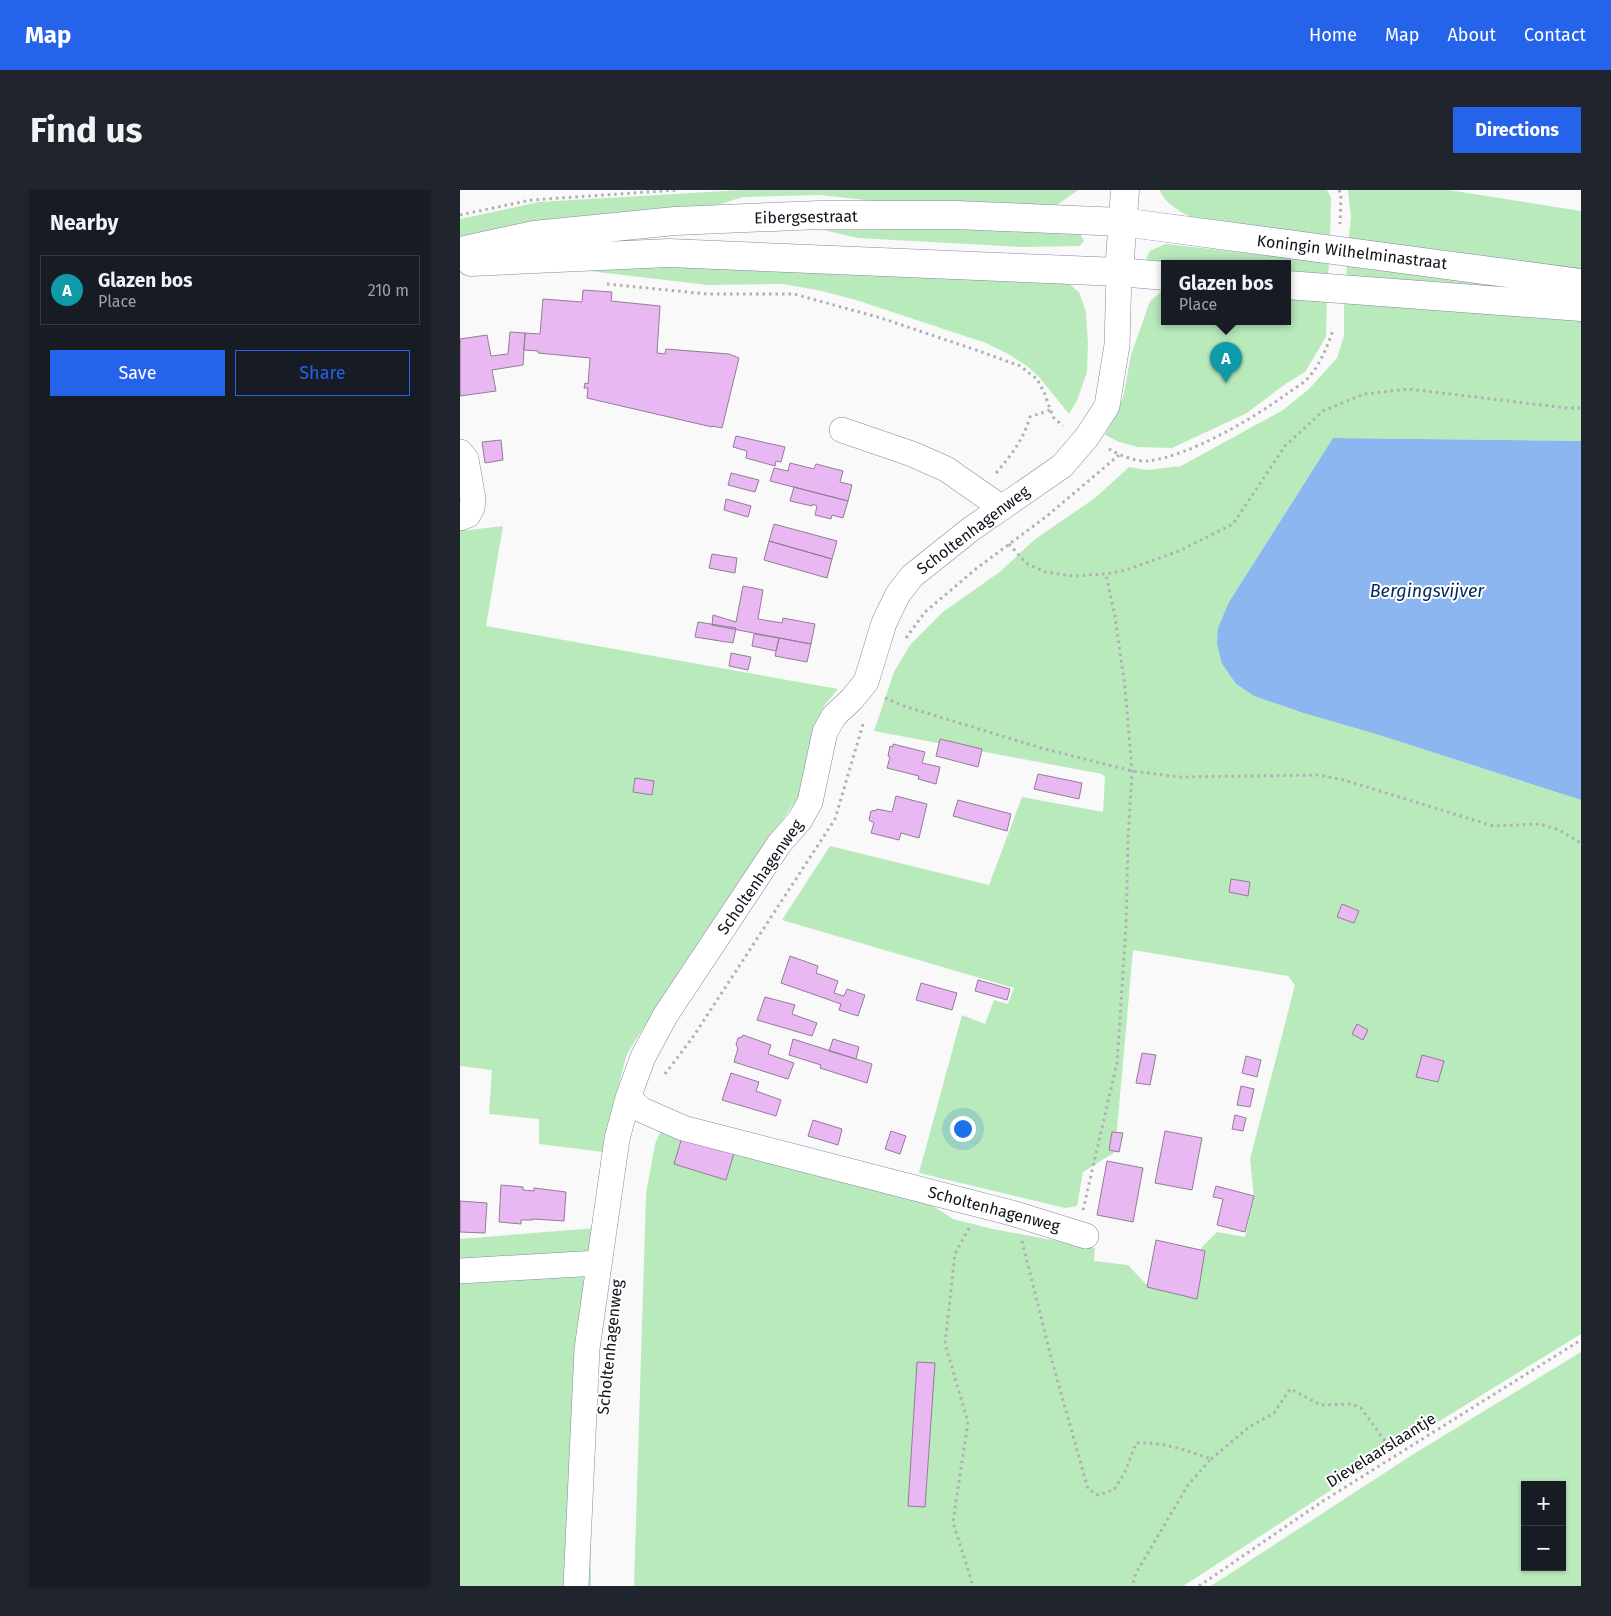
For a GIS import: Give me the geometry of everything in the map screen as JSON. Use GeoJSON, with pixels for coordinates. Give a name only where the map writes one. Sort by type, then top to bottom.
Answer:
{"type":"FeatureCollection","features":[{"type":"Feature","properties":{"kind":"main road"},"geometry":{"type":"LineString","coordinates":[[1119,272],[1126,190]]}},
{"type":"Feature","properties":{"kind":"main road","name":"Eibergsestraat"},"geometry":{"type":"LineString","coordinates":[[460,251],[534,235],[675,221],[819,215],[956,214],[1122,222]]}},
{"type":"Feature","properties":{"kind":"main road","name":"Koningin Wilhelminastraat"},"geometry":{"type":"LineString","coordinates":[[1122,222],[1581,283]]}},
{"type":"Feature","properties":{"kind":"main road"},"geometry":{"type":"LineString","coordinates":[[460,262],[669,253],[1119,272],[1161,276]]}},
{"type":"Feature","properties":{"kind":"main road","name":"Koningin Wilhelminastraat"},"geometry":{"type":"LineString","coordinates":[[1291,285],[1581,307]]}},
{"type":"Feature","properties":{"kind":"street","name":"Scholtenhagenweg"},"geometry":{"type":"LineString","coordinates":[[576,1586],[587,1349],[617,1139],[635,1104],[643,1057],[665,1016],[779,844],[800,820],[810,802],[825,732],[834,716],[866,682],[884,624],[898,594],[912,576],[970,530],[1062,466],[1087,437],[1107,406],[1117,345],[1119,272]]}},
{"type":"Feature","properties":{"kind":"street"},"geometry":{"type":"LineString","coordinates":[[842,430],[912,454],[946,469],[1002,508]]}},
{"type":"Feature","properties":{"kind":"street"},"geometry":{"type":"LineString","coordinates":[[460,452],[466,459],[473,499],[472,508],[468,515],[460,518]]}},
{"type":"Feature","properties":{"kind":"street","name":"Scholtenhagenweg"},"geometry":{"type":"LineString","coordinates":[[635,1104],[683,1128],[1015,1214],[1082,1234]]}},
{"type":"Feature","properties":{"kind":"street","name":"Scholtenhagenweg"},"geometry":{"type":"LineString","coordinates":[[460,1271],[598,1263]]}},
{"type":"Feature","properties":{"kind":"path"},"geometry":{"type":"LineString","coordinates":[[460,214],[530,200],[677,190]]}},
{"type":"Feature","properties":{"kind":"path"},"geometry":{"type":"LineString","coordinates":[[1339,190],[1341,194],[1340,224]]}},
{"type":"Feature","properties":{"kind":"path"},"geometry":{"type":"LineString","coordinates":[[602,283],[707,294],[794,294],[828,302],[979,350],[1020,366],[1037,379],[1053,417],[1060,425],[1087,437]]}},
{"type":"Feature","properties":{"kind":"path","name":"Scholtenhagenweg"},"geometry":{"type":"LineString","coordinates":[[906,640],[925,612],[977,568],[1047,516],[1119,455],[1147,461],[1176,454],[1208,441],[1280,399],[1308,378],[1325,354],[1333,330]]}},
{"type":"Feature","properties":{"kind":"path"},"geometry":{"type":"LineString","coordinates":[[1009,544],[1026,563],[1045,572],[1072,576],[1106,574],[1126,570],[1179,550],[1232,524],[1285,446],[1323,411],[1364,394],[1408,389],[1567,408],[1581,408]]}},
{"type":"Feature","properties":{"kind":"path"},"geometry":{"type":"LineString","coordinates":[[979,492],[1015,450],[1026,431],[1030,416],[1050,410]]}},
{"type":"Feature","properties":{"kind":"path"},"geometry":{"type":"LineString","coordinates":[[1082,1234],[1091,1182],[1117,1062],[1126,926],[1132,771],[1125,686],[1115,617],[1106,574]]}},
{"type":"Feature","properties":{"kind":"path"},"geometry":{"type":"LineString","coordinates":[[878,695],[904,706],[1041,748],[1132,771],[1180,777],[1319,775],[1344,780],[1493,826],[1540,824],[1559,830],[1581,843]]}},
{"type":"Feature","properties":{"kind":"path","name":"Scholtenhagenweg"},"geometry":{"type":"LineString","coordinates":[[635,1104],[693,1037],[835,819],[855,745],[864,721]]}},
{"type":"Feature","properties":{"kind":"path"},"geometry":{"type":"LineString","coordinates":[[973,1586],[953,1522],[968,1422],[945,1344],[955,1254],[981,1205]]}},
{"type":"Feature","properties":{"kind":"path"},"geometry":{"type":"LineString","coordinates":[[1015,1214],[1088,1489],[1098,1495],[1114,1490],[1125,1472],[1136,1443],[1155,1442],[1180,1448],[1211,1459]]}},
{"type":"Feature","properties":{"kind":"path","name":"Dievelaarslaantje"},"geometry":{"type":"LineString","coordinates":[[1198,1586],[1323,1501],[1581,1340]]}},
{"type":"Feature","properties":{"kind":"path"},"geometry":{"type":"LineString","coordinates":[[1132,1586],[1136,1573],[1188,1485],[1211,1459],[1249,1427],[1274,1413],[1290,1389],[1321,1405],[1351,1404],[1361,1408],[1395,1455]]}},
{"type":"Feature","properties":{"kind":"green space"},"geometry":{"type":"Polygon","coordinates":[[[742,190],[1078,190],[1057,205],[892,203],[820,195],[743,197],[694,212],[593,219],[460,237],[460,219],[539,202],[742,190]]]}},
{"type":"Feature","properties":{"kind":"green space"},"geometry":{"type":"Polygon","coordinates":[[[1160,190],[1327,190],[1331,198],[1330,240],[1197,220],[1170,204],[1160,190]]]}},
{"type":"Feature","properties":{"kind":"green space"},"geometry":{"type":"Polygon","coordinates":[[[1348,190],[1448,190],[1581,211],[1581,272],[1348,243],[1351,218],[1348,190]]]}},
{"type":"Feature","properties":{"kind":"green space"},"geometry":{"type":"Polygon","coordinates":[[[823,230],[1071,231],[1080,234],[1084,241],[1080,246],[1021,247],[858,238],[823,230]]]}},
{"type":"Feature","properties":{"kind":"green space"},"geometry":{"type":"Polygon","coordinates":[[[1165,244],[1329,262],[1328,277],[1291,274],[1291,260],[1161,260],[1161,265],[1153,266],[1146,258],[1150,251],[1165,244]]]}},
{"type":"Feature","properties":{"kind":"green space"},"geometry":{"type":"Polygon","coordinates":[[[625,262],[1065,281],[1079,292],[1086,312],[1087,372],[1077,401],[1069,414],[1039,377],[1027,366],[1010,355],[986,343],[856,300],[822,291],[783,284],[708,285],[555,267],[625,262]]]}},
{"type":"Feature","properties":{"kind":"green space"},"geometry":{"type":"Polygon","coordinates":[[[1347,264],[1553,292],[1346,278],[1347,264]]]}},
{"type":"Feature","properties":{"kind":"green space"},"geometry":{"type":"Polygon","coordinates":[[[1161,292],[1161,325],[1291,325],[1291,297],[1327,299],[1326,337],[1305,372],[1284,385],[1247,413],[1172,448],[1138,447],[1119,442],[1105,435],[1123,398],[1131,355],[1150,301],[1161,292]]]}},
{"type":"Feature","properties":{"kind":"green space"},"geometry":{"type":"Polygon","coordinates":[[[1344,301],[1581,319],[1581,441],[1333,438],[1229,602],[1222,664],[1236,684],[1254,696],[1581,800],[1581,1334],[1404,1443],[1183,1586],[634,1586],[646,1194],[655,1144],[663,1126],[930,1204],[953,1219],[993,1229],[1095,1248],[1094,1261],[1128,1265],[1146,1284],[1198,1288],[1201,1248],[1217,1232],[1245,1237],[1254,1198],[1250,1159],[1295,985],[1288,976],[1133,950],[1115,1152],[1083,1172],[1077,1206],[1065,1208],[919,1173],[962,1015],[985,1024],[994,1000],[1008,1004],[1014,988],[782,920],[830,846],[989,885],[1022,797],[1103,812],[1105,777],[1102,774],[874,731],[894,672],[910,645],[943,612],[1001,571],[1034,540],[1095,498],[1129,467],[1147,470],[1181,466],[1283,410],[1309,389],[1337,358],[1344,336],[1344,301]]]}},
{"type":"Feature","properties":{"kind":"green space"},"geometry":{"type":"Polygon","coordinates":[[[503,526],[486,626],[838,689],[824,706],[814,730],[799,796],[681,968],[627,1054],[603,1152],[539,1144],[539,1119],[489,1114],[492,1070],[460,1066],[460,531],[503,526]]]}},
{"type":"Feature","properties":{"kind":"green space"},"geometry":{"type":"Polygon","coordinates":[[[596,1228],[591,1251],[460,1262],[460,1239],[596,1228]]]}},
{"type":"Feature","properties":{"kind":"green space"},"geometry":{"type":"Polygon","coordinates":[[[586,1277],[588,1289],[591,1586],[460,1586],[460,1284],[586,1277]]]}},
{"type":"Feature","properties":{"kind":"green space"},"geometry":{"type":"Polygon","coordinates":[[[1581,1352],[1581,1586],[1211,1586],[1412,1455],[1581,1352]]]}},
{"type":"Feature","properties":{"kind":"water","name":"Bergingsvijver"},"geometry":{"type":"Polygon","coordinates":[[[1333,438],[1581,441],[1581,800],[1254,696],[1236,684],[1222,664],[1217,644],[1218,628],[1229,602],[1333,438]]]}},
{"type":"Feature","properties":{"kind":"building"},"geometry":{"type":"Polygon","coordinates":[[[583,290],[612,292],[611,301],[660,306],[657,353],[665,354],[666,349],[729,354],[739,358],[722,428],[587,398],[588,388],[584,388],[585,383],[588,384],[590,358],[524,350],[525,333],[540,334],[543,299],[582,302],[583,290]]]}},
{"type":"Feature","properties":{"kind":"building"},"geometry":{"type":"Polygon","coordinates":[[[510,332],[525,333],[523,365],[492,370],[496,391],[460,396],[460,339],[487,335],[491,356],[508,354],[510,332]]]}},
{"type":"Feature","properties":{"kind":"building"},"geometry":{"type":"Polygon","coordinates":[[[736,436],[785,447],[781,462],[776,461],[775,466],[746,458],[747,451],[733,447],[736,436]]]}},
{"type":"Feature","properties":{"kind":"building"},"geometry":{"type":"Polygon","coordinates":[[[501,440],[503,460],[485,463],[482,442],[501,440]]]}},
{"type":"Feature","properties":{"kind":"building"},"geometry":{"type":"Polygon","coordinates":[[[790,463],[814,469],[816,464],[843,471],[840,482],[852,485],[848,501],[770,481],[774,468],[788,471],[790,463]]]}},
{"type":"Feature","properties":{"kind":"building"},"geometry":{"type":"Polygon","coordinates":[[[731,473],[759,480],[755,492],[728,485],[731,473]]]}},
{"type":"Feature","properties":{"kind":"building"},"geometry":{"type":"Polygon","coordinates":[[[794,487],[848,501],[843,518],[832,515],[831,519],[815,515],[817,506],[790,501],[794,487]]]}},
{"type":"Feature","properties":{"kind":"building"},"geometry":{"type":"Polygon","coordinates":[[[726,499],[751,506],[748,517],[724,510],[726,499]]]}},
{"type":"Feature","properties":{"kind":"building"},"geometry":{"type":"Polygon","coordinates":[[[774,524],[837,541],[832,559],[769,541],[774,524]]]}},
{"type":"Feature","properties":{"kind":"building"},"geometry":{"type":"Polygon","coordinates":[[[769,541],[832,559],[827,578],[764,560],[769,541]]]}},
{"type":"Feature","properties":{"kind":"building"},"geometry":{"type":"Polygon","coordinates":[[[712,554],[737,558],[735,573],[709,568],[712,554]]]}},
{"type":"Feature","properties":{"kind":"building"},"geometry":{"type":"Polygon","coordinates":[[[743,586],[763,590],[758,619],[782,623],[783,618],[815,624],[811,644],[712,625],[713,615],[736,622],[743,586]]]}},
{"type":"Feature","properties":{"kind":"building"},"geometry":{"type":"Polygon","coordinates":[[[698,622],[736,628],[733,643],[695,637],[698,622]]]}},
{"type":"Feature","properties":{"kind":"building"},"geometry":{"type":"Polygon","coordinates":[[[754,634],[779,638],[776,651],[752,646],[754,634]]]}},
{"type":"Feature","properties":{"kind":"building"},"geometry":{"type":"Polygon","coordinates":[[[779,638],[811,644],[807,662],[775,656],[779,638]]]}},
{"type":"Feature","properties":{"kind":"building"},"geometry":{"type":"Polygon","coordinates":[[[731,653],[751,657],[748,670],[729,666],[731,653]]]}},
{"type":"Feature","properties":{"kind":"building"},"geometry":{"type":"Polygon","coordinates":[[[940,739],[982,749],[978,767],[936,756],[940,739]]]}},
{"type":"Feature","properties":{"kind":"building"},"geometry":{"type":"Polygon","coordinates":[[[893,744],[925,752],[922,763],[940,767],[936,784],[918,779],[919,776],[887,768],[890,746],[893,747],[893,744]]]}},
{"type":"Feature","properties":{"kind":"building"},"geometry":{"type":"Polygon","coordinates":[[[1038,774],[1082,783],[1079,799],[1034,789],[1038,774]]]}},
{"type":"Feature","properties":{"kind":"building"},"geometry":{"type":"Polygon","coordinates":[[[635,778],[654,781],[652,795],[633,792],[635,778]]]}},
{"type":"Feature","properties":{"kind":"building"},"geometry":{"type":"Polygon","coordinates":[[[896,796],[927,804],[919,838],[901,833],[899,840],[871,833],[874,823],[869,820],[871,811],[877,809],[892,812],[896,796]]]}},
{"type":"Feature","properties":{"kind":"building"},"geometry":{"type":"Polygon","coordinates":[[[958,800],[1011,814],[1007,831],[953,816],[958,800]]]}},
{"type":"Feature","properties":{"kind":"building"},"geometry":{"type":"Polygon","coordinates":[[[1231,879],[1250,882],[1248,896],[1229,892],[1231,879]]]}},
{"type":"Feature","properties":{"kind":"building"},"geometry":{"type":"Polygon","coordinates":[[[1342,904],[1359,911],[1354,923],[1337,917],[1342,904]]]}},
{"type":"Feature","properties":{"kind":"building"},"geometry":{"type":"Polygon","coordinates":[[[790,956],[818,966],[816,973],[838,981],[834,993],[844,996],[847,989],[865,995],[858,1016],[839,1010],[841,1004],[781,983],[790,956]]]}},
{"type":"Feature","properties":{"kind":"building"},"geometry":{"type":"Polygon","coordinates":[[[978,980],[1010,989],[1007,1000],[975,991],[978,980]]]}},
{"type":"Feature","properties":{"kind":"building"},"geometry":{"type":"Polygon","coordinates":[[[921,983],[957,993],[952,1010],[916,1000],[921,983]]]}},
{"type":"Feature","properties":{"kind":"building"},"geometry":{"type":"Polygon","coordinates":[[[765,997],[795,1005],[792,1014],[817,1023],[812,1036],[757,1020],[765,997]]]}},
{"type":"Feature","properties":{"kind":"building"},"geometry":{"type":"Polygon","coordinates":[[[1357,1024],[1368,1030],[1363,1040],[1352,1034],[1357,1024]]]}},
{"type":"Feature","properties":{"kind":"building"},"geometry":{"type":"Polygon","coordinates":[[[743,1035],[771,1045],[768,1054],[794,1063],[788,1079],[734,1062],[738,1048],[736,1045],[738,1038],[743,1035]]]}},
{"type":"Feature","properties":{"kind":"building"},"geometry":{"type":"Polygon","coordinates":[[[793,1039],[872,1064],[867,1083],[820,1068],[821,1065],[789,1055],[793,1039]]]}},
{"type":"Feature","properties":{"kind":"building"},"geometry":{"type":"Polygon","coordinates":[[[833,1039],[859,1047],[856,1059],[829,1051],[833,1039]]]}},
{"type":"Feature","properties":{"kind":"building"},"geometry":{"type":"Polygon","coordinates":[[[1142,1053],[1156,1055],[1150,1085],[1136,1083],[1142,1053]]]}},
{"type":"Feature","properties":{"kind":"building"},"geometry":{"type":"Polygon","coordinates":[[[1422,1055],[1444,1061],[1438,1082],[1416,1077],[1422,1055]]]}},
{"type":"Feature","properties":{"kind":"building"},"geometry":{"type":"Polygon","coordinates":[[[1246,1056],[1261,1060],[1257,1077],[1242,1073],[1246,1056]]]}},
{"type":"Feature","properties":{"kind":"building"},"geometry":{"type":"Polygon","coordinates":[[[731,1073],[759,1082],[756,1091],[781,1100],[776,1116],[722,1100],[731,1073]]]}},
{"type":"Feature","properties":{"kind":"building"},"geometry":{"type":"Polygon","coordinates":[[[1241,1086],[1254,1089],[1250,1107],[1237,1105],[1241,1086]]]}},
{"type":"Feature","properties":{"kind":"building"},"geometry":{"type":"Polygon","coordinates":[[[1235,1115],[1246,1118],[1243,1131],[1232,1129],[1235,1115]]]}},
{"type":"Feature","properties":{"kind":"building"},"geometry":{"type":"Polygon","coordinates":[[[813,1120],[842,1129],[838,1145],[808,1136],[813,1120]]]}},
{"type":"Feature","properties":{"kind":"building"},"geometry":{"type":"Polygon","coordinates":[[[891,1131],[906,1136],[900,1154],[885,1149],[891,1131]]]}},
{"type":"Feature","properties":{"kind":"building"},"geometry":{"type":"Polygon","coordinates":[[[1165,1131],[1202,1138],[1192,1190],[1155,1183],[1165,1131]]]}},
{"type":"Feature","properties":{"kind":"building"},"geometry":{"type":"Polygon","coordinates":[[[1112,1132],[1123,1133],[1119,1152],[1109,1150],[1112,1132]]]}},
{"type":"Feature","properties":{"kind":"building"},"geometry":{"type":"Polygon","coordinates":[[[683,1134],[735,1150],[726,1180],[674,1164],[683,1134]]]}},
{"type":"Feature","properties":{"kind":"building"},"geometry":{"type":"Polygon","coordinates":[[[1107,1161],[1143,1168],[1133,1222],[1097,1215],[1107,1161]]]}},
{"type":"Feature","properties":{"kind":"building"},"geometry":{"type":"Polygon","coordinates":[[[501,1185],[523,1187],[523,1190],[534,1191],[534,1188],[566,1192],[564,1221],[533,1219],[521,1220],[521,1224],[499,1222],[501,1185]]]}},
{"type":"Feature","properties":{"kind":"building"},"geometry":{"type":"Polygon","coordinates":[[[1216,1186],[1254,1196],[1245,1232],[1217,1225],[1223,1199],[1213,1197],[1216,1186]]]}},
{"type":"Feature","properties":{"kind":"building"},"geometry":{"type":"Polygon","coordinates":[[[460,1201],[487,1203],[485,1233],[460,1232],[460,1201]]]}},
{"type":"Feature","properties":{"kind":"building"},"geometry":{"type":"Polygon","coordinates":[[[1156,1240],[1205,1251],[1197,1299],[1147,1287],[1156,1240]]]}},
{"type":"Feature","properties":{"kind":"building"},"geometry":{"type":"Polygon","coordinates":[[[917,1362],[935,1363],[925,1507],[908,1506],[917,1362]]]}},
{"type":"Feature","properties":{"kind":"place","name":"Glazen bos"},"geometry":{"type":"Point","coordinates":[1226,383]}}]}
